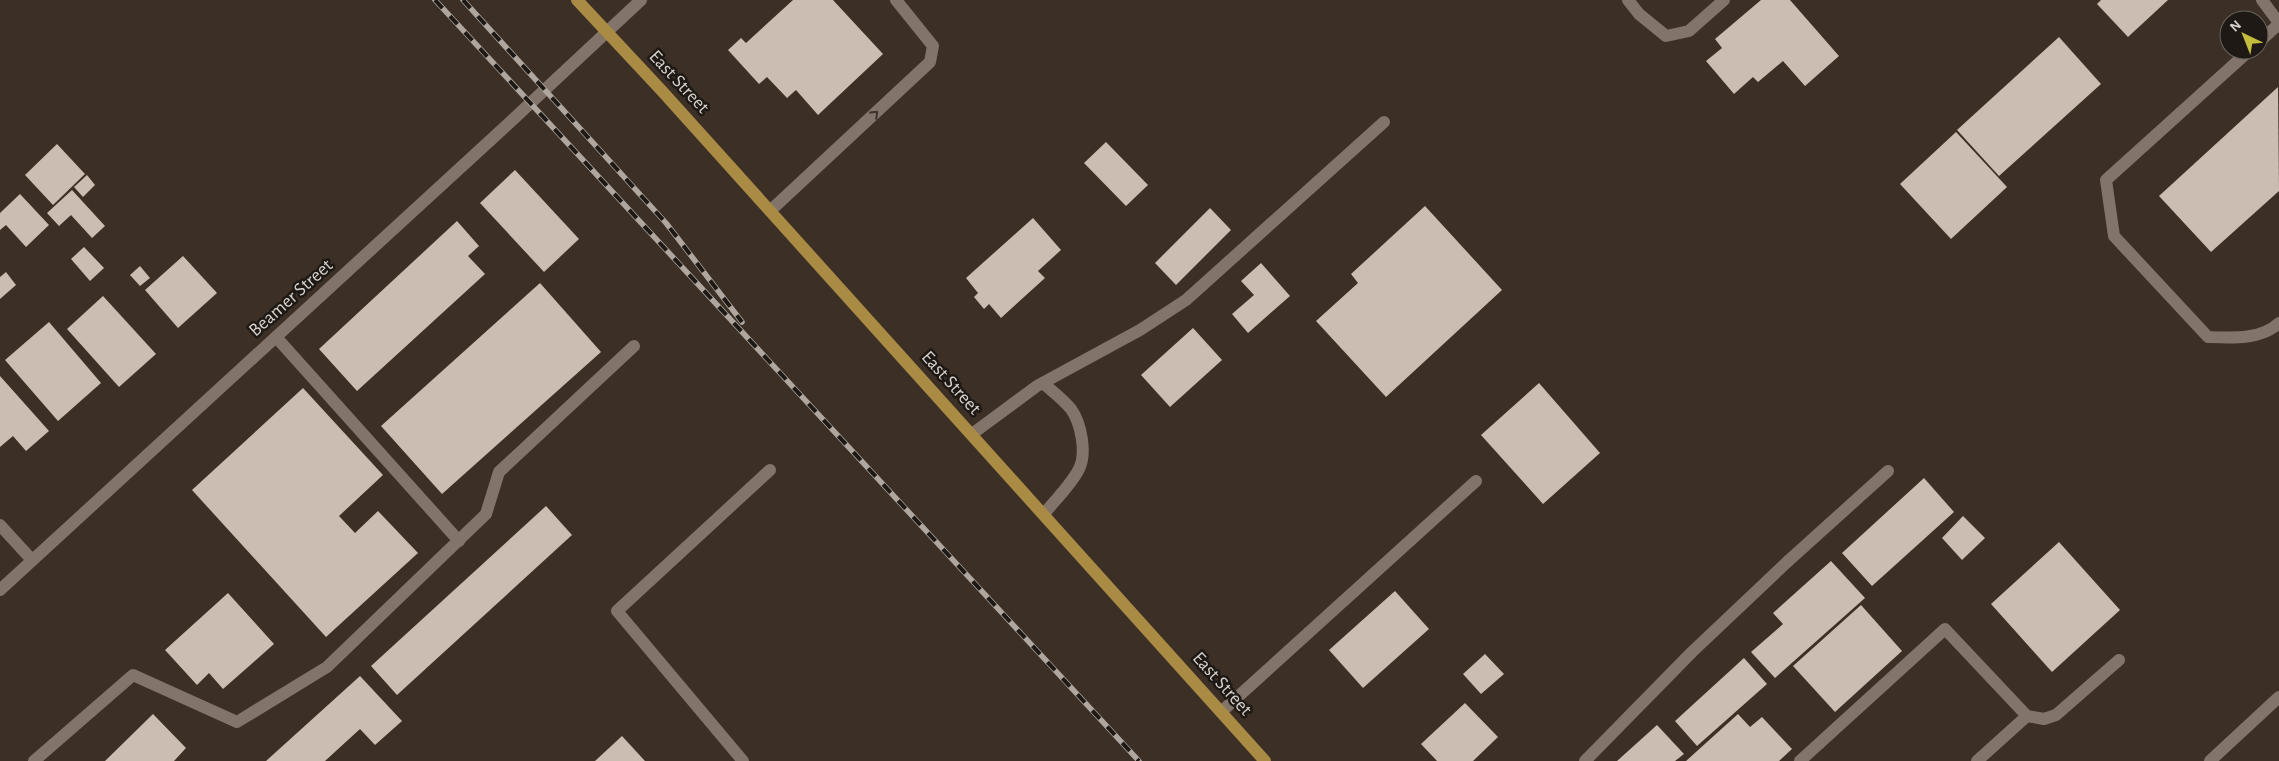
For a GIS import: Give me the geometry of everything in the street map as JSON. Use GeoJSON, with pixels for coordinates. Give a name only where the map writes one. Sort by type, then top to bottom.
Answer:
{"type":"FeatureCollection","features":[{"type":"Feature","properties":{"kind":"main road","name":"East Street"},"geometry":{"type":"LineString","coordinates":[[577,0],[972,434],[1265,761]]}},
{"type":"Feature","properties":{"kind":"street","name":"Beamer Street"},"geometry":{"type":"LineString","coordinates":[[0,590],[276,338],[641,0]]}},
{"type":"Feature","properties":{"kind":"street"},"geometry":{"type":"LineString","coordinates":[[770,211],[840,148],[930,62],[933,46],[896,0]]}},
{"type":"Feature","properties":{"kind":"street"},"geometry":{"type":"LineString","coordinates":[[1628,0],[1639,14],[1666,36],[1689,31],[1724,0]]}},
{"type":"Feature","properties":{"kind":"street"},"geometry":{"type":"LineString","coordinates":[[2262,0],[2279,24],[2269,33]]}},
{"type":"Feature","properties":{"kind":"street"},"geometry":{"type":"LineString","coordinates":[[2239,60],[2106,180],[2114,236],[2208,337],[2240,338],[2271,330],[2279,324]]}},
{"type":"Feature","properties":{"kind":"street"},"geometry":{"type":"LineString","coordinates":[[972,434],[1043,383],[1140,330],[1186,300],[1384,122]]}},
{"type":"Feature","properties":{"kind":"street"},"geometry":{"type":"LineString","coordinates":[[276,338],[459,540]]}},
{"type":"Feature","properties":{"kind":"street"},"geometry":{"type":"LineString","coordinates":[[34,761],[133,675],[237,722],[327,667],[486,514],[499,472],[634,346]]}},
{"type":"Feature","properties":{"kind":"street"},"geometry":{"type":"LineString","coordinates":[[1043,383],[1072,411],[1080,432],[1083,455],[1080,467],[1074,478],[1044,514]]}},
{"type":"Feature","properties":{"kind":"street"},"geometry":{"type":"LineString","coordinates":[[743,761],[617,611],[770,470]]}},
{"type":"Feature","properties":{"kind":"street"},"geometry":{"type":"LineString","coordinates":[[1585,761],[1692,652],[1888,471]]}},
{"type":"Feature","properties":{"kind":"street"},"geometry":{"type":"LineString","coordinates":[[1221,712],[1476,481]]}},
{"type":"Feature","properties":{"kind":"street"},"geometry":{"type":"LineString","coordinates":[[0,525],[32,560]]}},
{"type":"Feature","properties":{"kind":"street"},"geometry":{"type":"LineString","coordinates":[[1800,761],[1945,629],[2027,716],[2044,719],[2056,715],[2119,660]]}},
{"type":"Feature","properties":{"kind":"street"},"geometry":{"type":"LineString","coordinates":[[2210,761],[2279,697]]}},
{"type":"Feature","properties":{"kind":"street"},"geometry":{"type":"LineString","coordinates":[[1977,761],[2027,716]]}},
{"type":"Feature","properties":{"kind":"building"},"geometry":{"type":"Polygon","coordinates":[[[793,0],[833,0],[883,54],[818,115],[796,90],[787,98],[767,77],[759,84],[728,50],[741,38],[746,43],[793,0]]]}},
{"type":"Feature","properties":{"kind":"building"},"geometry":{"type":"Polygon","coordinates":[[[1761,0],[1790,0],[1839,56],[1805,86],[1783,61],[1758,82],[1753,77],[1734,94],[1706,61],[1722,48],[1715,39],[1761,0]]]}},
{"type":"Feature","properties":{"kind":"building"},"geometry":{"type":"Polygon","coordinates":[[[2101,0],[2168,0],[2128,37],[2097,4],[2101,0]]]}},
{"type":"Feature","properties":{"kind":"building"},"geometry":{"type":"Polygon","coordinates":[[[2059,37],[2101,84],[1999,176],[1957,130],[2059,37]]]}},
{"type":"Feature","properties":{"kind":"building"},"geometry":{"type":"Polygon","coordinates":[[[2278,87],[2279,191],[2211,252],[2159,196],[2278,87]]]}},
{"type":"Feature","properties":{"kind":"building"},"geometry":{"type":"Polygon","coordinates":[[[1956,132],[2007,187],[1951,239],[1900,184],[1956,132]]]}},
{"type":"Feature","properties":{"kind":"building"},"geometry":{"type":"Polygon","coordinates":[[[1106,142],[1148,185],[1126,206],[1084,163],[1106,142]]]}},
{"type":"Feature","properties":{"kind":"building"},"geometry":{"type":"Polygon","coordinates":[[[57,144],[85,174],[53,205],[25,175],[57,144]]]}},
{"type":"Feature","properties":{"kind":"building"},"geometry":{"type":"Polygon","coordinates":[[[515,170],[579,239],[544,272],[480,203],[515,170]]]}},
{"type":"Feature","properties":{"kind":"building"},"geometry":{"type":"Polygon","coordinates":[[[87,175],[95,185],[83,197],[74,187],[87,175]]]}},
{"type":"Feature","properties":{"kind":"building"},"geometry":{"type":"Polygon","coordinates":[[[72,190],[105,226],[92,238],[71,215],[59,226],[47,213],[72,190]]]}},
{"type":"Feature","properties":{"kind":"building"},"geometry":{"type":"Polygon","coordinates":[[[20,194],[49,225],[26,247],[6,225],[0,230],[0,213],[20,194]]]}},
{"type":"Feature","properties":{"kind":"building"},"geometry":{"type":"Polygon","coordinates":[[[1425,206],[1502,290],[1386,397],[1316,321],[1358,283],[1351,274],[1425,206]]]}},
{"type":"Feature","properties":{"kind":"building"},"geometry":{"type":"Polygon","coordinates":[[[1210,208],[1231,230],[1176,285],[1155,263],[1210,208]]]}},
{"type":"Feature","properties":{"kind":"building"},"geometry":{"type":"Polygon","coordinates":[[[1033,218],[1061,250],[1038,271],[1045,278],[1001,318],[989,304],[984,309],[974,297],[978,293],[966,278],[1033,218]]]}},
{"type":"Feature","properties":{"kind":"building"},"geometry":{"type":"Polygon","coordinates":[[[457,221],[479,246],[468,256],[485,274],[357,391],[319,349],[457,221]]]}},
{"type":"Feature","properties":{"kind":"building"},"geometry":{"type":"Polygon","coordinates":[[[84,247],[104,268],[90,281],[71,259],[84,247]]]}},
{"type":"Feature","properties":{"kind":"building"},"geometry":{"type":"Polygon","coordinates":[[[183,256],[217,293],[178,328],[145,290],[183,256]]]}},
{"type":"Feature","properties":{"kind":"building"},"geometry":{"type":"Polygon","coordinates":[[[1261,263],[1290,296],[1248,333],[1232,314],[1254,295],[1241,281],[1261,263]]]}},
{"type":"Feature","properties":{"kind":"building"},"geometry":{"type":"Polygon","coordinates":[[[140,266],[150,278],[140,286],[130,275],[140,266]]]}},
{"type":"Feature","properties":{"kind":"building"},"geometry":{"type":"Polygon","coordinates":[[[6,272],[16,285],[0,299],[0,277],[6,272]]]}},
{"type":"Feature","properties":{"kind":"building"},"geometry":{"type":"Polygon","coordinates":[[[540,283],[601,352],[442,494],[381,426],[540,283]]]}},
{"type":"Feature","properties":{"kind":"building"},"geometry":{"type":"Polygon","coordinates":[[[103,296],[156,354],[119,387],[67,329],[103,296]]]}},
{"type":"Feature","properties":{"kind":"building"},"geometry":{"type":"Polygon","coordinates":[[[49,322],[101,383],[58,421],[5,360],[49,322]]]}},
{"type":"Feature","properties":{"kind":"building"},"geometry":{"type":"Polygon","coordinates":[[[1193,328],[1222,360],[1170,407],[1141,375],[1193,328]]]}},
{"type":"Feature","properties":{"kind":"building"},"geometry":{"type":"Polygon","coordinates":[[[0,376],[49,431],[26,451],[13,436],[0,447],[0,376]]]}},
{"type":"Feature","properties":{"kind":"building"},"geometry":{"type":"Polygon","coordinates":[[[1539,383],[1600,453],[1543,504],[1481,435],[1539,383]]]}},
{"type":"Feature","properties":{"kind":"building"},"geometry":{"type":"Polygon","coordinates":[[[303,388],[383,475],[339,516],[355,533],[378,511],[418,553],[326,637],[192,490],[303,388]]]}},
{"type":"Feature","properties":{"kind":"building"},"geometry":{"type":"Polygon","coordinates":[[[1924,478],[1954,512],[1872,586],[1842,553],[1924,478]]]}},
{"type":"Feature","properties":{"kind":"building"},"geometry":{"type":"Polygon","coordinates":[[[546,506],[572,535],[397,695],[371,666],[546,506]]]}},
{"type":"Feature","properties":{"kind":"building"},"geometry":{"type":"Polygon","coordinates":[[[1963,516],[1985,538],[1962,560],[1942,538],[1963,516]]]}},
{"type":"Feature","properties":{"kind":"building"},"geometry":{"type":"Polygon","coordinates":[[[2059,542],[2120,610],[2052,672],[1991,604],[2059,542]]]}},
{"type":"Feature","properties":{"kind":"building"},"geometry":{"type":"Polygon","coordinates":[[[1831,561],[1865,598],[1775,678],[1751,652],[1783,624],[1773,613],[1831,561]]]}},
{"type":"Feature","properties":{"kind":"building"},"geometry":{"type":"Polygon","coordinates":[[[1395,591],[1429,629],[1363,688],[1329,650],[1395,591]]]}},
{"type":"Feature","properties":{"kind":"building"},"geometry":{"type":"Polygon","coordinates":[[[228,593],[274,644],[223,689],[209,673],[197,685],[165,650],[228,593]]]}},
{"type":"Feature","properties":{"kind":"building"},"geometry":{"type":"Polygon","coordinates":[[[1861,605],[1902,651],[1835,712],[1793,666],[1861,605]]]}},
{"type":"Feature","properties":{"kind":"building"},"geometry":{"type":"Polygon","coordinates":[[[1485,654],[1504,674],[1481,694],[1463,674],[1485,654]]]}},
{"type":"Feature","properties":{"kind":"building"},"geometry":{"type":"Polygon","coordinates":[[[1744,658],[1767,684],[1697,746],[1675,721],[1744,658]]]}},
{"type":"Feature","properties":{"kind":"building"},"geometry":{"type":"Polygon","coordinates":[[[360,676],[402,721],[375,745],[360,729],[325,761],[266,761],[360,676]]]}},
{"type":"Feature","properties":{"kind":"building"},"geometry":{"type":"Polygon","coordinates":[[[1465,703],[1498,737],[1473,761],[1437,761],[1421,744],[1465,703]]]}},
{"type":"Feature","properties":{"kind":"building"},"geometry":{"type":"Polygon","coordinates":[[[153,714],[186,748],[174,761],[105,761],[153,714]]]}},
{"type":"Feature","properties":{"kind":"building"},"geometry":{"type":"Polygon","coordinates":[[[1738,714],[1750,727],[1762,717],[1792,749],[1779,761],[1686,761],[1738,714]]]}},
{"type":"Feature","properties":{"kind":"building"},"geometry":{"type":"Polygon","coordinates":[[[1657,725],[1684,754],[1675,761],[1617,761],[1657,725]]]}},
{"type":"Feature","properties":{"kind":"building"},"geometry":{"type":"Polygon","coordinates":[[[622,736],[645,761],[595,761],[622,736]]]}},
{"type":"Feature","properties":{"kind":"railway"},"geometry":{"type":"LineString","coordinates":[[435,0],[1139,761]]}},
{"type":"Feature","properties":{"kind":"railway"},"geometry":{"type":"LineString","coordinates":[[463,0],[666,223],[742,322]]}}]}
